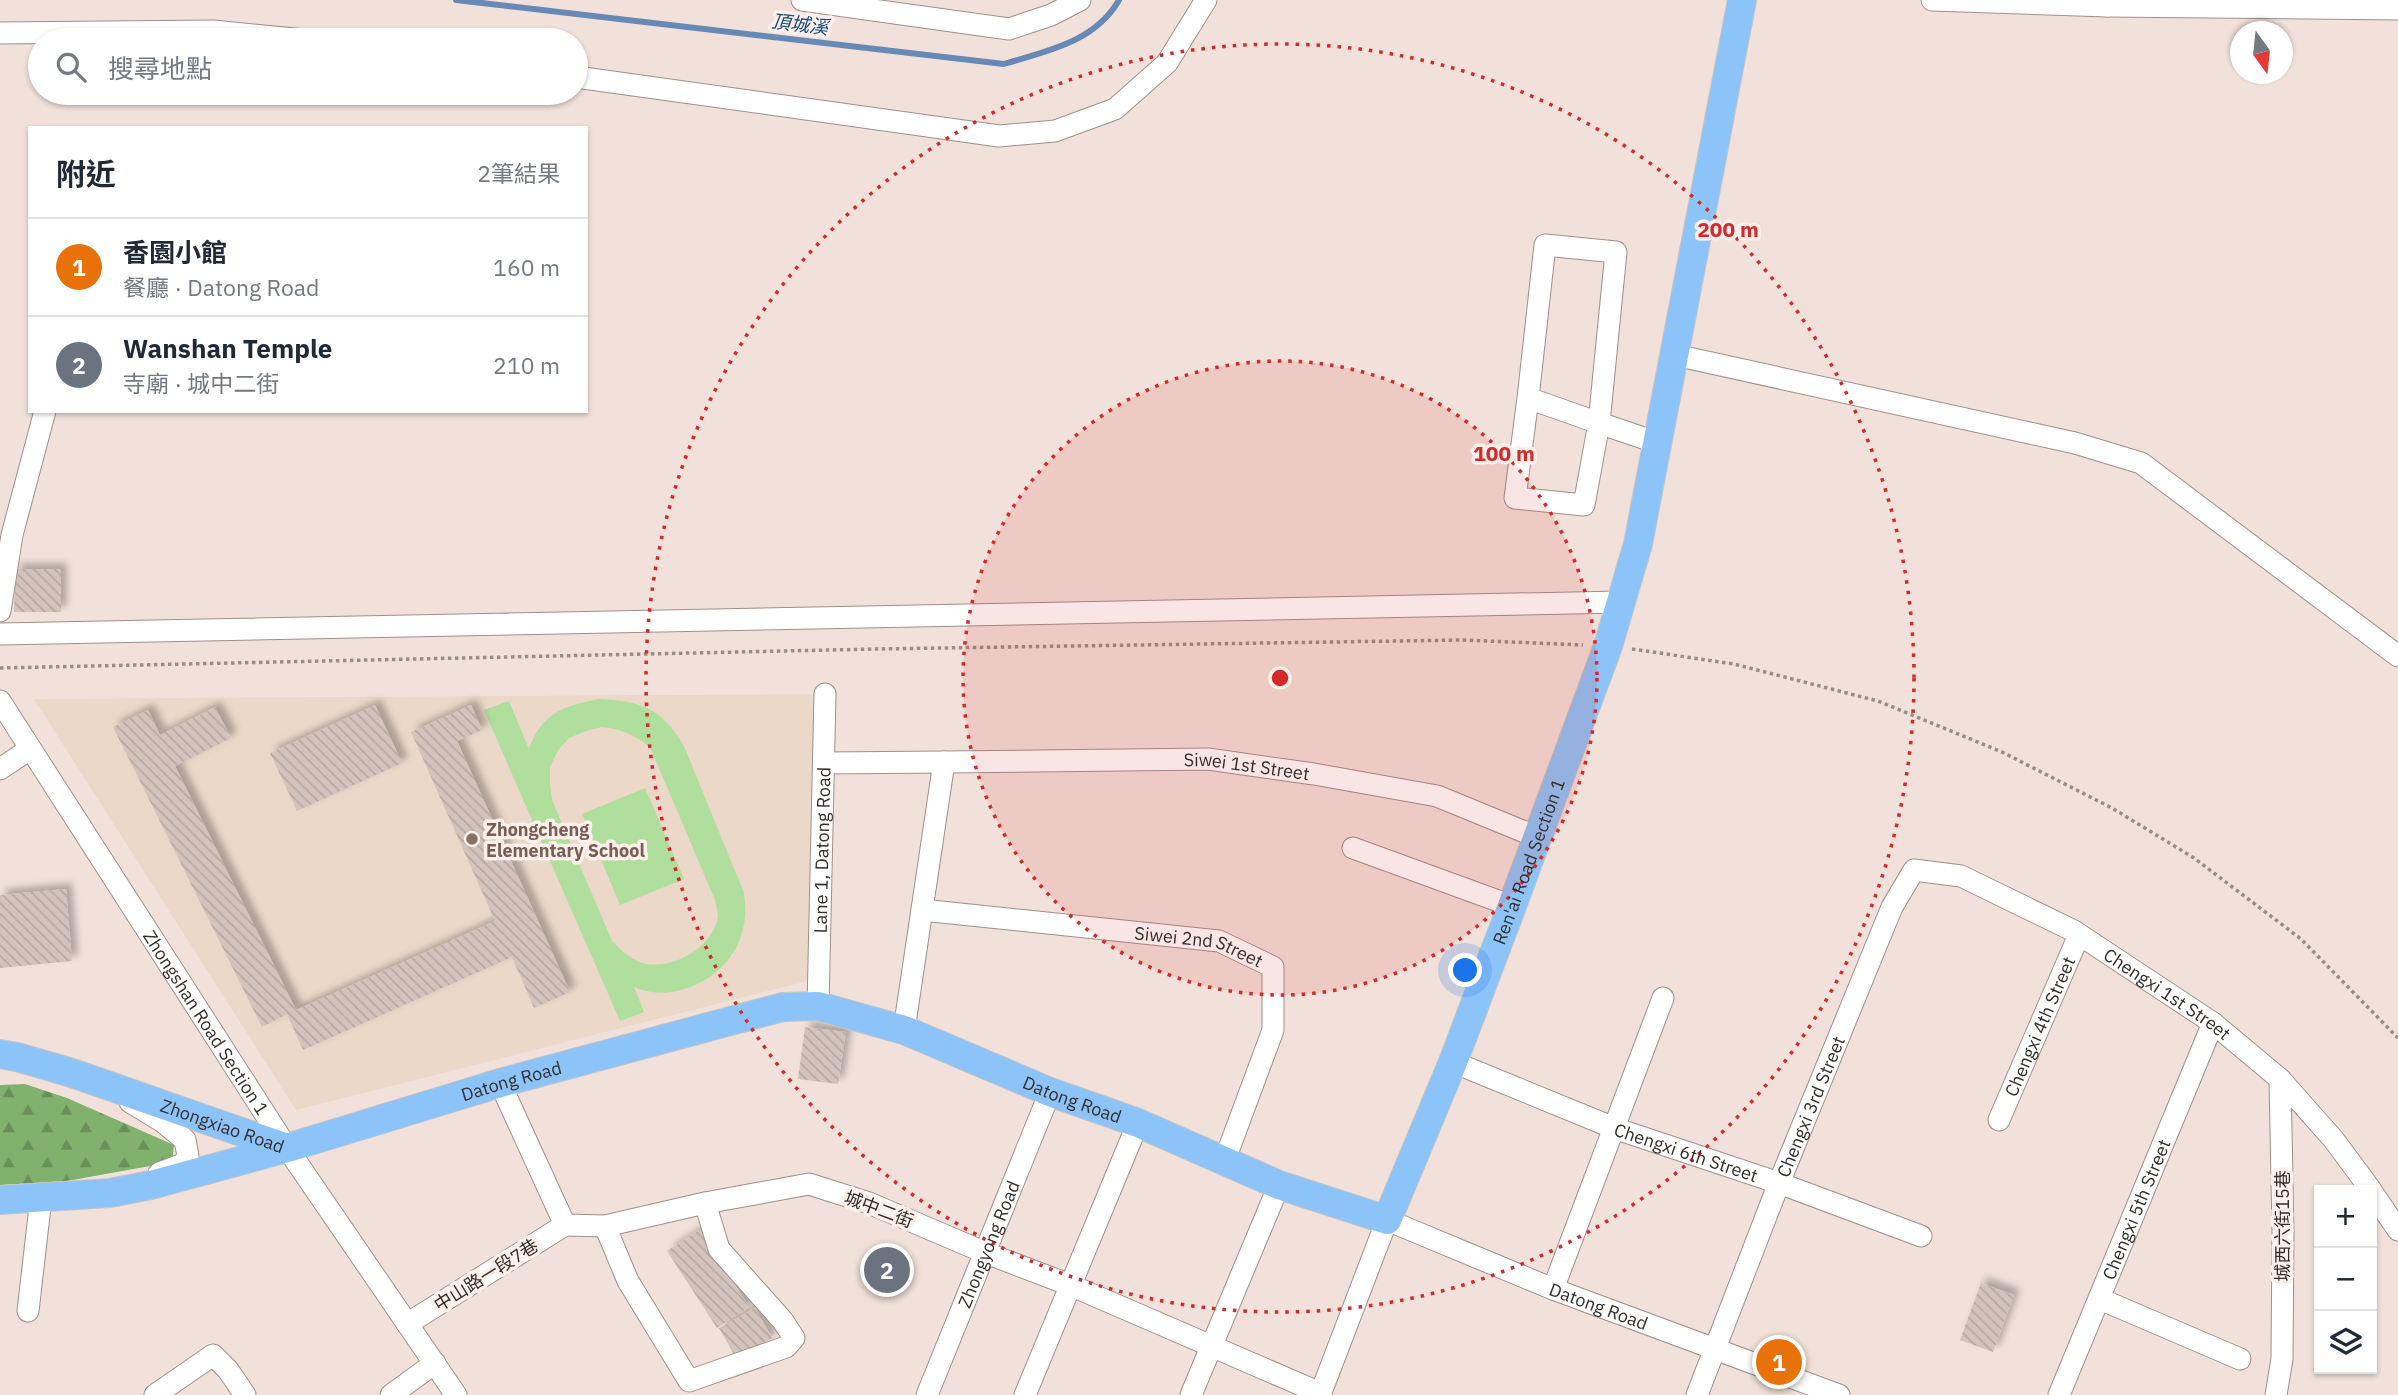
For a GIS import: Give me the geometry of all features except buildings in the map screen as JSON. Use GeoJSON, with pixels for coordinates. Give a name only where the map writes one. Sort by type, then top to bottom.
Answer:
{"type":"FeatureCollection","features":[{"type":"Feature","properties":{"kind":"main road","name":"Ren'ai Road Section 1"},"geometry":{"type":"LineString","coordinates":[[1387,1220],[1453,1062],[1512,906],[1608,646],[1639,544],[1742,0]]}},
{"type":"Feature","properties":{"kind":"main road","name":"Datong Road"},"geometry":{"type":"LineString","coordinates":[[287,1148],[500,1083],[783,1007],[818,1006],[904,1030],[1050,1092],[1138,1123],[1279,1185],[1387,1220]]}},
{"type":"Feature","properties":{"kind":"main road","name":"Zhongxiao Road"},"geometry":{"type":"LineString","coordinates":[[0,1054],[17,1056],[92,1079],[287,1148]]}},
{"type":"Feature","properties":{"kind":"main road","name":"Zhongxiao Road"},"geometry":{"type":"LineString","coordinates":[[0,1200],[110,1193],[151,1185],[287,1148]]}},
{"type":"Feature","properties":{"kind":"street"},"geometry":{"type":"LineString","coordinates":[[802,0],[1009,29],[1041,10],[1080,0]]}},
{"type":"Feature","properties":{"kind":"street"},"geometry":{"type":"LineString","coordinates":[[588,79],[999,136],[1055,131],[1115,109],[1167,63],[1206,0]]}},
{"type":"Feature","properties":{"kind":"street"},"geometry":{"type":"LineString","coordinates":[[1932,0],[2398,9]]}},
{"type":"Feature","properties":{"kind":"street"},"geometry":{"type":"LineString","coordinates":[[0,33],[28,33]]}},
{"type":"Feature","properties":{"kind":"street"},"geometry":{"type":"LineString","coordinates":[[1545,245],[1616,252],[1599,424],[1584,505],[1515,498],[1545,245]]}},
{"type":"Feature","properties":{"kind":"street"},"geometry":{"type":"LineString","coordinates":[[1675,355],[2075,443],[2141,463],[2398,656]]}},
{"type":"Feature","properties":{"kind":"street"},"geometry":{"type":"LineString","coordinates":[[1528,398],[1658,443]]}},
{"type":"Feature","properties":{"kind":"street"},"geometry":{"type":"LineString","coordinates":[[0,611],[12,535],[44,413]]}},
{"type":"Feature","properties":{"kind":"street"},"geometry":{"type":"LineString","coordinates":[[0,634],[1621,602]]}},
{"type":"Feature","properties":{"kind":"street","name":"Lane 1, Datong Road"},"geometry":{"type":"LineString","coordinates":[[818,1006],[825,694]]}},
{"type":"Feature","properties":{"kind":"street","name":"Zhongshan Road Section 1"},"geometry":{"type":"LineString","coordinates":[[0,701],[287,1148],[456,1395]]}},
{"type":"Feature","properties":{"kind":"street"},"geometry":{"type":"LineString","coordinates":[[0,769],[30,749]]}},
{"type":"Feature","properties":{"kind":"street","name":"Siwei 1st Street"},"geometry":{"type":"LineString","coordinates":[[824,763],[1208,759],[1437,796],[1537,837]]}},
{"type":"Feature","properties":{"kind":"street"},"geometry":{"type":"LineString","coordinates":[[904,1030],[944,762]]}},
{"type":"Feature","properties":{"kind":"street"},"geometry":{"type":"LineString","coordinates":[[1353,848],[1512,906]]}},
{"type":"Feature","properties":{"kind":"street","name":"Chengxi 1st Street"},"geometry":{"type":"LineString","coordinates":[[1914,870],[1961,876],[2079,935],[2213,1023],[2280,1079],[2333,1140],[2367,1185]]}},
{"type":"Feature","properties":{"kind":"street","name":"Chengxi 3rd Street"},"geometry":{"type":"LineString","coordinates":[[1697,1395],[1779,1183],[1892,907],[1914,870]]}},
{"type":"Feature","properties":{"kind":"street","name":"Siwei 2nd Street"},"geometry":{"type":"LineString","coordinates":[[922,910],[1219,941],[1273,967],[1273,1030],[1224,1162]]}},
{"type":"Feature","properties":{"kind":"street","name":"Chengxi 4th Street"},"geometry":{"type":"LineString","coordinates":[[1999,1120],[2079,935]]}},
{"type":"Feature","properties":{"kind":"street"},"geometry":{"type":"LineString","coordinates":[[1552,1289],[1663,998]]}},
{"type":"Feature","properties":{"kind":"street","name":"Chengxi 5th Street"},"geometry":{"type":"LineString","coordinates":[[2059,1395],[2213,1023]]}},
{"type":"Feature","properties":{"kind":"street","name":"Chengxi 6th Street"},"geometry":{"type":"LineString","coordinates":[[1453,1062],[1614,1128],[1779,1183],[1921,1236]]}},
{"type":"Feature","properties":{"kind":"street"},"geometry":{"type":"LineString","coordinates":[[80,1195],[169,1170],[183,1164],[188,1156],[184,1140],[163,1122],[92,1079]]}},
{"type":"Feature","properties":{"kind":"street","name":"城西六街15巷"},"geometry":{"type":"LineString","coordinates":[[2276,1395],[2280,1372],[2283,1244],[2280,1079]]}},
{"type":"Feature","properties":{"kind":"street"},"geometry":{"type":"LineString","coordinates":[[500,1083],[565,1225]]}},
{"type":"Feature","properties":{"kind":"street","name":"Zhongyong Road"},"geometry":{"type":"LineString","coordinates":[[935,1393],[986,1253],[1050,1092]]}},
{"type":"Feature","properties":{"kind":"street"},"geometry":{"type":"LineString","coordinates":[[1025,1395],[1138,1123]]}},
{"type":"Feature","properties":{"kind":"street","name":"城中二街"},"geometry":{"type":"LineString","coordinates":[[565,1225],[605,1226],[705,1203],[809,1184],[869,1203],[986,1253],[1070,1285],[1320,1394]]}},
{"type":"Feature","properties":{"kind":"street"},"geometry":{"type":"LineString","coordinates":[[1191,1395],[1279,1185]]}},
{"type":"Feature","properties":{"kind":"street"},"geometry":{"type":"LineString","coordinates":[[28,1311],[41,1199]]}},
{"type":"Feature","properties":{"kind":"street","name":"Chengxi 1st Street"},"geometry":{"type":"LineString","coordinates":[[2377,1200],[2398,1230]]}},
{"type":"Feature","properties":{"kind":"street"},"geometry":{"type":"LineString","coordinates":[[605,1226],[628,1281],[689,1381],[786,1347],[794,1338],[783,1321],[719,1249],[705,1203]]}},
{"type":"Feature","properties":{"kind":"street","name":"Datong Road"},"geometry":{"type":"LineString","coordinates":[[1387,1220],[1552,1289],[1839,1395]]}},
{"type":"Feature","properties":{"kind":"street","name":"Ren'ai Road Section 1"},"geometry":{"type":"LineString","coordinates":[[1320,1394],[1387,1220]]}},
{"type":"Feature","properties":{"kind":"street","name":"中山路一段7巷"},"geometry":{"type":"LineString","coordinates":[[407,1324],[565,1225]]}},
{"type":"Feature","properties":{"kind":"street"},"geometry":{"type":"LineString","coordinates":[[2099,1299],[2240,1359]]}},
{"type":"Feature","properties":{"kind":"street"},"geometry":{"type":"LineString","coordinates":[[155,1395],[213,1355],[246,1395]]}},
{"type":"Feature","properties":{"kind":"street"},"geometry":{"type":"LineString","coordinates":[[391,1395],[435,1363]]}},
{"type":"Feature","properties":{"kind":"path"},"geometry":{"type":"LineString","coordinates":[[0,668],[1435,641],[1608,646],[1734,664],[1878,701],[2002,752],[2112,808],[2194,858],[2301,939],[2398,1038]]}},
{"type":"Feature","properties":{"kind":"shaded area","name":"Zhongcheng Elementary School"},"geometry":{"type":"Polygon","coordinates":[[[825,694],[816,979],[296,1110],[34,699],[825,694]]]}},
{"type":"Feature","properties":{"kind":"green space"},"geometry":{"type":"Polygon","coordinates":[[[599,699],[639,705],[659,715],[676,733],[684,746],[745,899],[745,920],[741,936],[724,964],[712,975],[682,990],[649,992],[634,987],[644,1012],[620,1021],[484,710],[509,701],[529,749],[547,719],[564,708],[599,699]],[[609,728],[586,731],[569,738],[558,750],[550,767],[552,800],[612,941],[626,954],[642,963],[666,964],[689,954],[709,938],[718,916],[715,900],[650,747],[628,733],[609,728]]]}},
{"type":"Feature","properties":{"kind":"green space"},"geometry":{"type":"Polygon","coordinates":[[[645,788],[684,879],[620,905],[582,814],[645,788]]]}},
{"type":"Feature","properties":{"kind":"green space"},"geometry":{"type":"Polygon","coordinates":[[[25,1084],[67,1098],[174,1145],[172,1162],[67,1181],[0,1185],[0,1085],[25,1084]]]}},
{"type":"Feature","properties":{"kind":"waterway","name":"頂城溪"},"geometry":{"type":"LineString","coordinates":[[456,0],[1004,64],[1069,43],[1097,26],[1119,0]]}},
{"type":"Feature","properties":{"kind":"place","name":"Zhongcheng Elementary School"},"geometry":{"type":"Point","coordinates":[472,839]}},
{"type":"Feature","properties":{"kind":"place","name":"Wanshan Temple"},"geometry":{"type":"Point","coordinates":[887,1270]}},
{"type":"Feature","properties":{"kind":"place","name":"香園小館"},"geometry":{"type":"Point","coordinates":[1779,1362]}}]}
